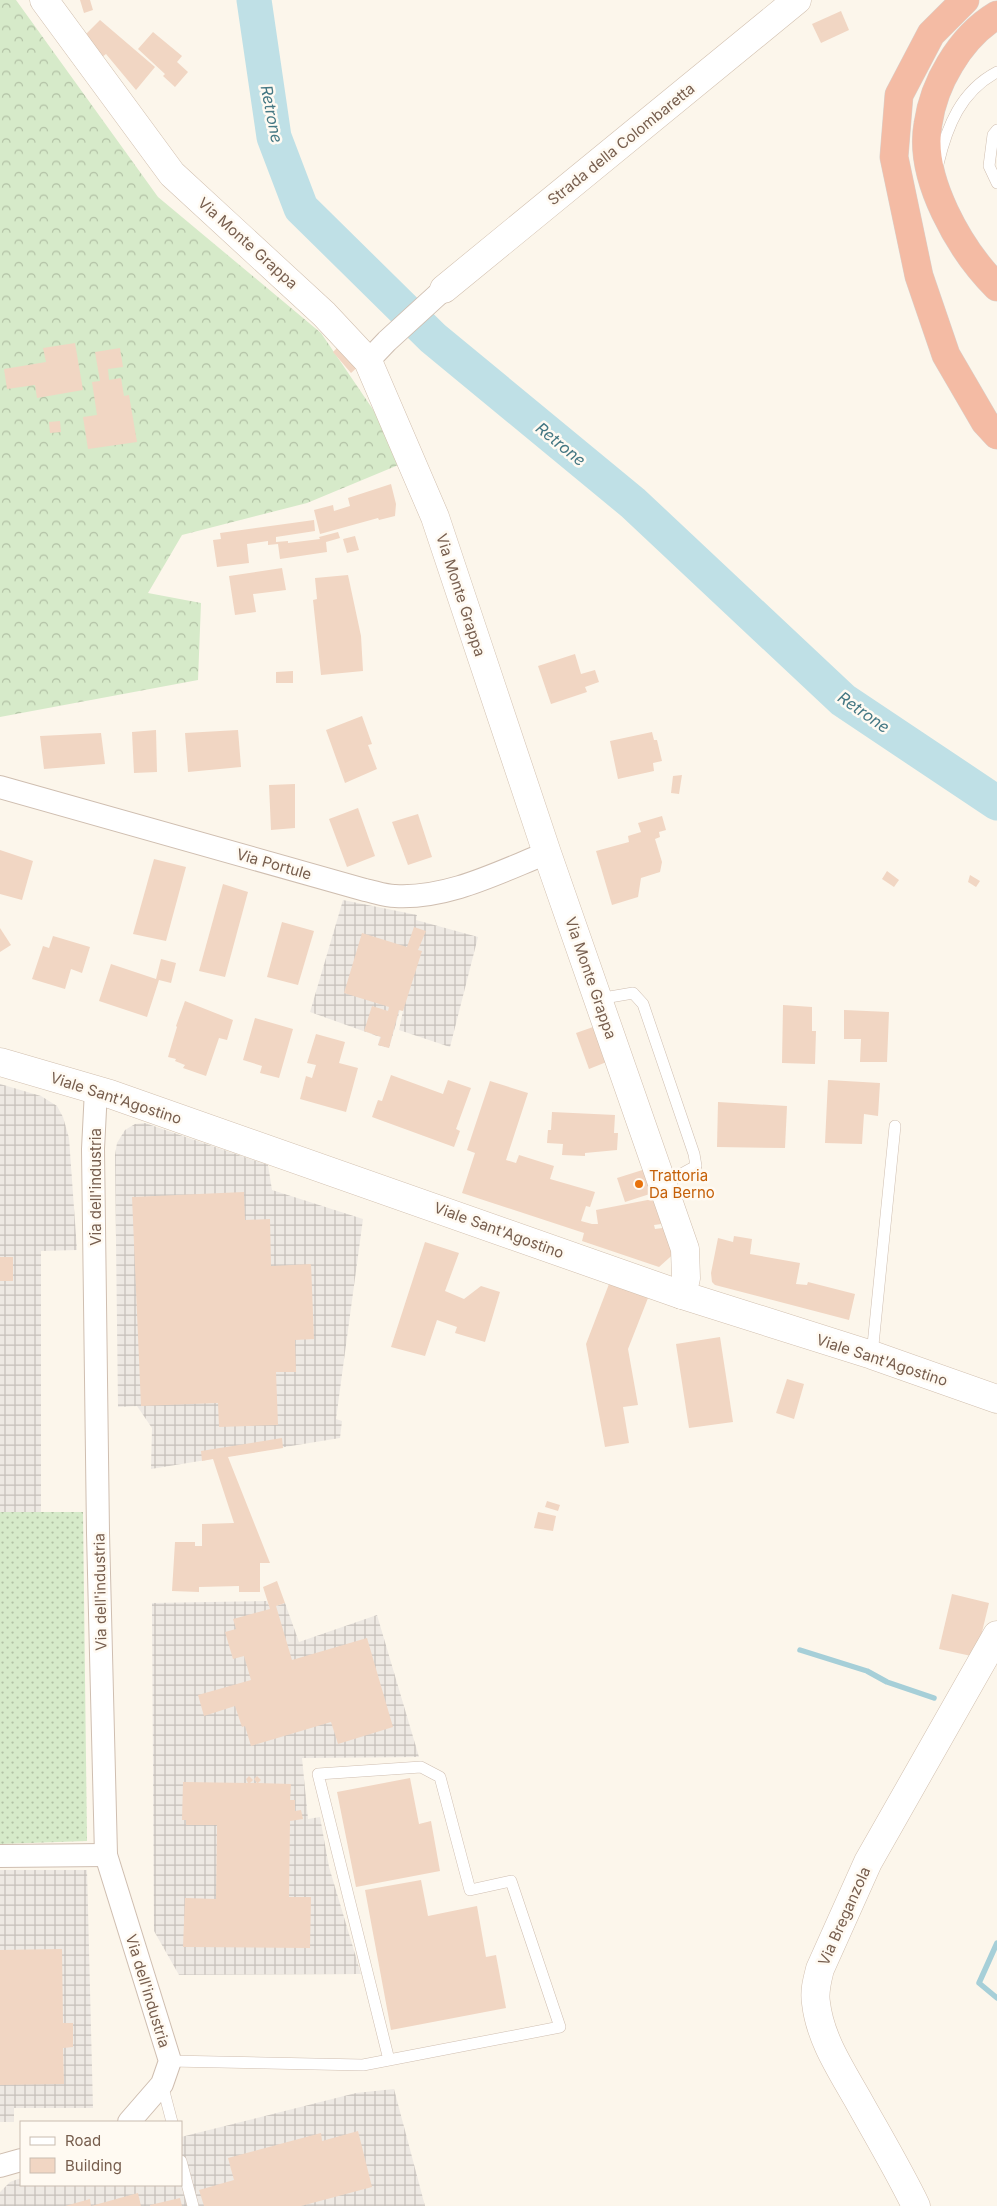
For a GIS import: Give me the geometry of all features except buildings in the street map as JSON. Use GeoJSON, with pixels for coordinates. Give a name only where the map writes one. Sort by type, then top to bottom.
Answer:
{"type":"FeatureCollection","features":[{"type":"Feature","properties":{"kind":"highway"},"geometry":{"type":"LineString","coordinates":[[965,0],[931,34],[900,95],[894,157],[919,276],[946,356],[985,422],[997,435]]}},
{"type":"Feature","properties":{"kind":"highway"},"geometry":{"type":"LineString","coordinates":[[997,15],[971,35],[942,77],[927,125],[929,164],[934,183],[956,232],[984,273],[997,287]]}},
{"type":"Feature","properties":{"kind":"street","name":"Via Monte Grappa"},"geometry":{"type":"LineString","coordinates":[[44,0],[172,174],[324,314],[368,361],[435,517],[547,853],[685,1249],[686,1278],[682,1295]]}},
{"type":"Feature","properties":{"kind":"street","name":"Strada della Colombaretta"},"geometry":{"type":"LineString","coordinates":[[444,288],[797,0]]}},
{"type":"Feature","properties":{"kind":"street"},"geometry":{"type":"LineString","coordinates":[[368,361],[444,288]]}},
{"type":"Feature","properties":{"kind":"street","name":"Via Portule"},"geometry":{"type":"LineString","coordinates":[[0,787],[365,890],[394,896],[418,896],[455,888],[547,853]]}},
{"type":"Feature","properties":{"kind":"street","name":"Viale Sant'Agostino"},"geometry":{"type":"LineString","coordinates":[[0,1062],[96,1090],[682,1295],[872,1355],[997,1399]]}},
{"type":"Feature","properties":{"kind":"street","name":"Via dell'industria"},"geometry":{"type":"LineString","coordinates":[[96,1090],[93,1149],[106,1855],[170,2061],[162,2084]]}},
{"type":"Feature","properties":{"kind":"street","name":"Via Breganzola"},"geometry":{"type":"LineString","coordinates":[[916,2206],[903,2179],[831,2053],[819,2021],[815,1985],[820,1969],[868,1862],[997,1635]]}},
{"type":"Feature","properties":{"kind":"street"},"geometry":{"type":"LineString","coordinates":[[0,1856],[106,1855]]}},
{"type":"Feature","properties":{"kind":"street"},"geometry":{"type":"LineString","coordinates":[[130,2121],[162,2084]]}},
{"type":"Feature","properties":{"kind":"street"},"geometry":{"type":"LineString","coordinates":[[0,2166],[20,2160]]}},
{"type":"Feature","properties":{"kind":"lane"},"geometry":{"type":"LineString","coordinates":[[934,183],[945,135],[958,107],[984,79],[997,72]]}},
{"type":"Feature","properties":{"kind":"lane"},"geometry":{"type":"LineString","coordinates":[[997,130],[993,136],[990,166],[997,183]]}},
{"type":"Feature","properties":{"kind":"lane"},"geometry":{"type":"LineString","coordinates":[[598,999],[633,993],[643,1004],[694,1154],[696,1166],[663,1185]]}},
{"type":"Feature","properties":{"kind":"lane"},"geometry":{"type":"LineString","coordinates":[[872,1355],[895,1126]]}},
{"type":"Feature","properties":{"kind":"lane"},"geometry":{"type":"LineString","coordinates":[[170,2061],[363,2065],[389,2060],[560,2027],[511,1881],[470,1890],[440,1777],[421,1768],[318,1774],[389,2060]]}},
{"type":"Feature","properties":{"kind":"lane"},"geometry":{"type":"LineString","coordinates":[[162,2084],[172,2121]]}},
{"type":"Feature","properties":{"kind":"lane"},"geometry":{"type":"LineString","coordinates":[[182,2165],[193,2206]]}},
{"type":"Feature","properties":{"kind":"shaded area"},"geometry":{"type":"Polygon","coordinates":[[[343,900],[417,915],[416,920],[478,937],[450,1047],[399,1030],[403,1011],[400,1010],[389,1048],[378,1045],[380,1037],[310,1012],[343,900]]]}},
{"type":"Feature","properties":{"kind":"shaded area"},"geometry":{"type":"Polygon","coordinates":[[[0,1084],[41,1096],[57,1106],[63,1117],[69,1138],[77,1250],[41,1251],[41,1512],[0,1512],[0,1084]]]}},
{"type":"Feature","properties":{"kind":"shaded area"},"geometry":{"type":"Polygon","coordinates":[[[145,1123],[268,1165],[272,1190],[363,1219],[336,1419],[342,1421],[340,1438],[151,1469],[152,1428],[137,1406],[118,1407],[115,1155],[117,1143],[125,1130],[135,1124],[145,1123]]]}},
{"type":"Feature","properties":{"kind":"shaded area"},"geometry":{"type":"Polygon","coordinates":[[[267,1601],[270,1608],[285,1603],[299,1642],[377,1615],[419,1757],[302,1758],[308,1819],[320,1817],[329,1867],[361,1974],[179,1975],[154,1931],[152,1603],[267,1601]]]}},
{"type":"Feature","properties":{"kind":"shaded area"},"geometry":{"type":"Polygon","coordinates":[[[0,1870],[87,1870],[93,2108],[14,2108],[14,2122],[0,2122],[0,1870]]]}},
{"type":"Feature","properties":{"kind":"shaded area"},"geometry":{"type":"Polygon","coordinates":[[[394,2089],[425,2206],[0,2206],[0,2192],[10,2182],[20,2178],[20,2186],[182,2186],[182,2137],[356,2093],[394,2089]]]}},
{"type":"Feature","properties":{"kind":"green space"},"geometry":{"type":"Polygon","coordinates":[[[0,0],[16,0],[158,197],[321,333],[408,461],[307,503],[182,535],[148,593],[201,603],[198,680],[0,717],[0,0]]]}},
{"type":"Feature","properties":{"kind":"green space"},"geometry":{"type":"Polygon","coordinates":[[[0,1512],[83,1512],[87,1841],[0,1844],[0,1512]]]}},
{"type":"Feature","properties":{"kind":"waterway","name":"Retrone"},"geometry":{"type":"LineString","coordinates":[[254,0],[274,137],[301,208],[433,338],[633,503],[843,700],[997,803]]}},
{"type":"Feature","properties":{"kind":"waterway"},"geometry":{"type":"LineString","coordinates":[[800,1650],[867,1671],[887,1682],[934,1698]]}},
{"type":"Feature","properties":{"kind":"waterway"},"geometry":{"type":"LineString","coordinates":[[997,1943],[979,1983],[997,1998]]}},
{"type":"Feature","properties":{"kind":"place","name":"Trattoria Da Berno"},"geometry":{"type":"Point","coordinates":[639,1184]}}]}
